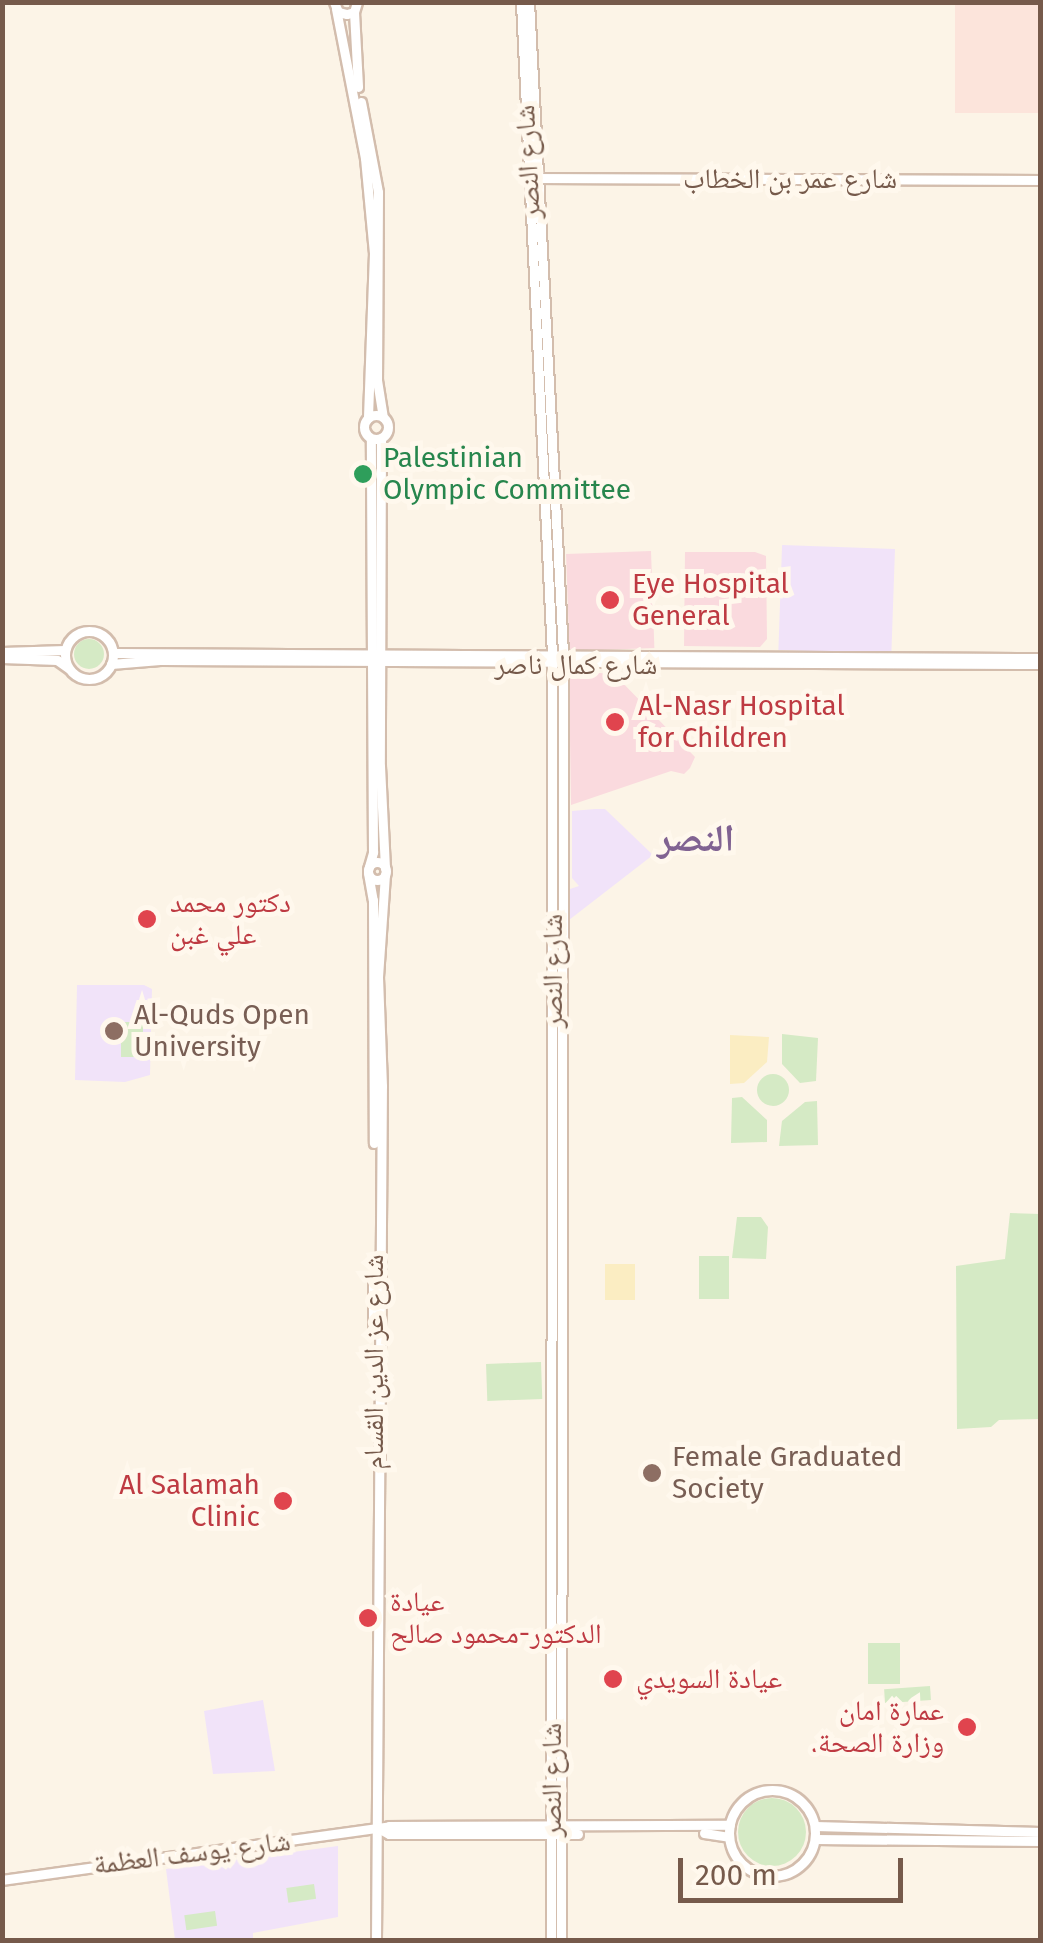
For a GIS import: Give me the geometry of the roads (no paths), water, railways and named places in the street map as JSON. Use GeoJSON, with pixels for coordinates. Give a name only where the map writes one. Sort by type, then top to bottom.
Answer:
{"type":"FeatureCollection","features":[{"type":"Feature","properties":{"kind":"main road","name":"شارع النصر"},"geometry":{"type":"LineString","coordinates":[[525,2],[539,178],[558,660],[556,1831],[560,1940]]}},
{"type":"Feature","properties":{"kind":"main road","name":"شارع النصر"},"geometry":{"type":"LineString","coordinates":[[525,2],[558,660]]}},
{"type":"Feature","properties":{"kind":"main road"},"geometry":{"type":"LineString","coordinates":[[335,6],[345,14],[355,7]]}},
{"type":"Feature","properties":{"kind":"main road","name":"شارع عز الدين القسام"},"geometry":{"type":"LineString","coordinates":[[335,6],[362,142],[371,216],[368,418],[364,430],[376,438]]}},
{"type":"Feature","properties":{"kind":"main road","name":"شارع عز الدين القسام"},"geometry":{"type":"LineString","coordinates":[[355,7],[358,82],[378,192],[378,380],[382,418],[388,427],[376,438],[372,536],[385,872],[378,977],[382,1086],[376,1719],[379,1830]]}},
{"type":"Feature","properties":{"kind":"main road","name":"شارع عمر بن الخطاب"},"geometry":{"type":"LineString","coordinates":[[539,178],[1040,180]]}},
{"type":"Feature","properties":{"kind":"main road"},"geometry":{"type":"LineString","coordinates":[[368,418],[382,418]]}},
{"type":"Feature","properties":{"kind":"main road","name":"شارع عز الدين القسام"},"geometry":{"type":"LineString","coordinates":[[376,438],[377,660],[373,852],[368,871],[373,900],[379,1830],[376,1940]]}},
{"type":"Feature","properties":{"kind":"main road"},"geometry":{"type":"LineString","coordinates":[[2,655],[57,660],[70,669],[89,679],[102,675],[112,658],[106,638],[90,630],[74,636],[66,650],[70,669]]}},
{"type":"Feature","properties":{"kind":"main road"},"geometry":{"type":"LineString","coordinates":[[2,655],[66,650]]}},
{"type":"Feature","properties":{"kind":"main road","name":"شارع كمال ناصر"},"geometry":{"type":"LineString","coordinates":[[112,658],[1040,661]]}},
{"type":"Feature","properties":{"kind":"main road"},"geometry":{"type":"LineString","coordinates":[[368,871],[376,862],[385,872]]}},
{"type":"Feature","properties":{"kind":"main road"},"geometry":{"type":"LineString","coordinates":[[774,1790],[801,1800],[815,1826],[815,1839],[800,1866],[772,1876],[743,1864],[729,1837],[730,1825],[748,1797],[774,1790]]}},
{"type":"Feature","properties":{"kind":"main road","name":"شارع يوسف العظمة"},"geometry":{"type":"LineString","coordinates":[[556,1831],[730,1825]]}},
{"type":"Feature","properties":{"kind":"main road"},"geometry":{"type":"LineString","coordinates":[[815,1826],[1040,1832]]}},
{"type":"Feature","properties":{"kind":"main road","name":"شارع يوسف العظمة"},"geometry":{"type":"LineString","coordinates":[[2,1880],[379,1830],[729,1837]]}},
{"type":"Feature","properties":{"kind":"main road","name":"شارع النصر"},"geometry":{"type":"LineString","coordinates":[[551,1940],[556,1831]]}},
{"type":"Feature","properties":{"kind":"main road"},"geometry":{"type":"LineString","coordinates":[[815,1839],[1040,1841]]}},
{"type":"Feature","properties":{"kind":"place","name":"Palestinian Olympic Committee"},"geometry":{"type":"Point","coordinates":[363,474]}},
{"type":"Feature","properties":{"kind":"place","name":"Eye Hospital General"},"geometry":{"type":"Point","coordinates":[610,600]}},
{"type":"Feature","properties":{"kind":"place","name":"Al-Nasr Hospital for Children"},"geometry":{"type":"Point","coordinates":[615,722]}},
{"type":"Feature","properties":{"kind":"place","name":"دكتور محمد علي غبن"},"geometry":{"type":"Point","coordinates":[147,919]}},
{"type":"Feature","properties":{"kind":"place","name":"Al-Quds Open University"},"geometry":{"type":"Point","coordinates":[114,1031]}},
{"type":"Feature","properties":{"kind":"place","name":"Female Graduated Society"},"geometry":{"type":"Point","coordinates":[652,1473]}},
{"type":"Feature","properties":{"kind":"place","name":"Al Salamah Clinic"},"geometry":{"type":"Point","coordinates":[283,1501]}},
{"type":"Feature","properties":{"kind":"place","name":"عيادة الدكتور-محمود صالح"},"geometry":{"type":"Point","coordinates":[368,1618]}},
{"type":"Feature","properties":{"kind":"place","name":"عيادة السويدي"},"geometry":{"type":"Point","coordinates":[613,1679]}},
{"type":"Feature","properties":{"kind":"place","name":"عمارة امان .وزارة الصحة"},"geometry":{"type":"Point","coordinates":[967,1727]}},
{"type":"Feature","properties":{"kind":"district","name":"النصر"},"geometry":{"type":"Point","coordinates":[696,839]}}]}
